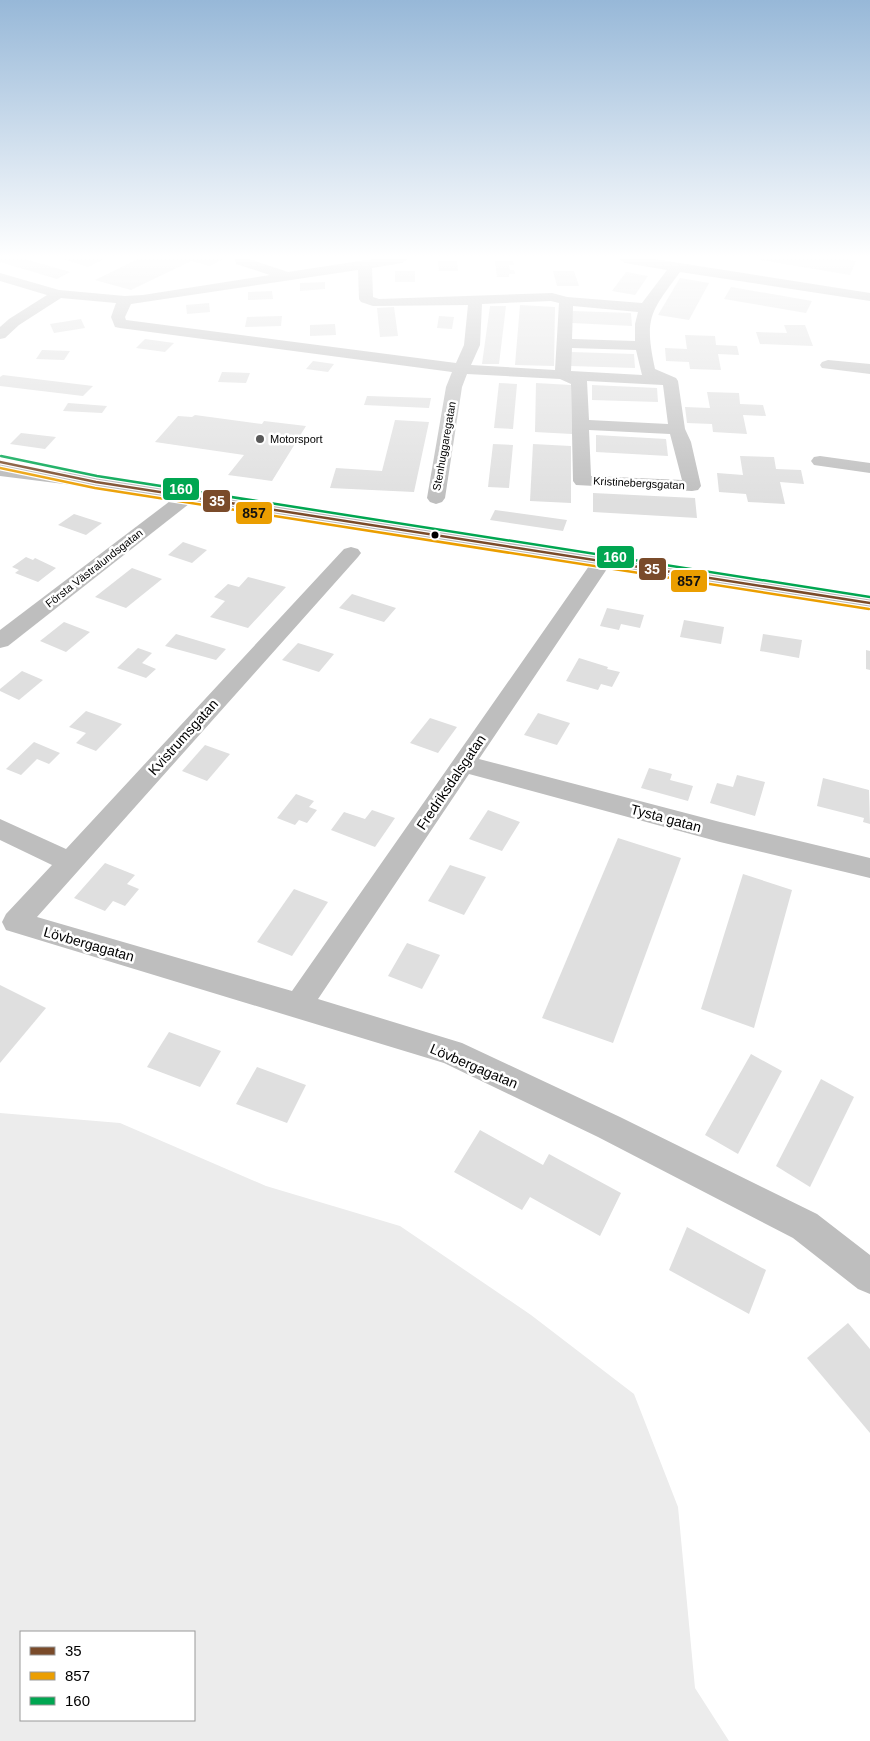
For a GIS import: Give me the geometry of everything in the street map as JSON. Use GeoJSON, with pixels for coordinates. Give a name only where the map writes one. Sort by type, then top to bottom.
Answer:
{"type":"FeatureCollection","features":[{"type":"Feature","properties":{"kind":"main road"},"geometry":{"type":"LineString","coordinates":[[0,462],[96,482]]}},
{"type":"Feature","properties":{"kind":"main road"},"geometry":{"type":"LineString","coordinates":[[0,470],[188,496],[603,560],[864,603]]}},
{"type":"Feature","properties":{"kind":"street"},"geometry":{"type":"LineString","coordinates":[[247,340],[463,368],[670,381]]}},
{"type":"Feature","properties":{"kind":"street","name":"Stenhuggaregatan"},"geometry":{"type":"LineString","coordinates":[[436,498],[454,387],[472,340]]}},
{"type":"Feature","properties":{"kind":"street"},"geometry":{"type":"LineString","coordinates":[[643,340],[648,372],[670,381]]}},
{"type":"Feature","properties":{"kind":"street"},"geometry":{"type":"LineString","coordinates":[[563,375],[564,343],[643,346]]}},
{"type":"Feature","properties":{"kind":"street"},"geometry":{"type":"LineString","coordinates":[[828,365],[870,369]]}},
{"type":"Feature","properties":{"kind":"street","name":"Kristinebergsgatan"},"geometry":{"type":"LineString","coordinates":[[563,375],[579,381],[582,481],[692,486],[682,442],[677,430],[670,381]]}},
{"type":"Feature","properties":{"kind":"street"},"geometry":{"type":"LineString","coordinates":[[581,425],[677,430]]}},
{"type":"Feature","properties":{"kind":"street"},"geometry":{"type":"LineString","coordinates":[[820,461],[870,468]]}},
{"type":"Feature","properties":{"kind":"street","name":"Första Västralundsgatan"},"geometry":{"type":"LineString","coordinates":[[0,641],[188,496]]}},
{"type":"Feature","properties":{"kind":"street","name":"Kvistrumsgatan"},"geometry":{"type":"LineString","coordinates":[[16,922],[68,862],[351,552]]}},
{"type":"Feature","properties":{"kind":"street","name":"Fredriksdalsgatan"},"geometry":{"type":"LineString","coordinates":[[298,1004],[603,560]]}},
{"type":"Feature","properties":{"kind":"street","name":"Tysta gatan"},"geometry":{"type":"LineString","coordinates":[[464,764],[720,832],[870,868]]}},
{"type":"Feature","properties":{"kind":"street"},"geometry":{"type":"LineString","coordinates":[[0,829],[68,862]]}},
{"type":"Feature","properties":{"kind":"street","name":"Lövbergagatan"},"geometry":{"type":"LineString","coordinates":[[16,922],[298,1004],[451,1052],[609,1127],[805,1226],[870,1277]]}},
{"type":"Feature","properties":{"kind":"shaded area"},"geometry":{"type":"Polygon","coordinates":[[[0,1113],[120,1123],[266,1186],[400,1226],[531,1315],[634,1394],[678,1507],[695,1688],[729,1741],[0,1741],[0,1113]]]}},
{"type":"Feature","properties":{"kind":"building"},"geometry":{"type":"Polygon","coordinates":[[[144,340],[174,343],[165,352],[136,348],[144,340]]]}},
{"type":"Feature","properties":{"kind":"building"},"geometry":{"type":"Polygon","coordinates":[[[485,340],[502,340],[499,364],[482,364],[485,340]]]}},
{"type":"Feature","properties":{"kind":"building"},"geometry":{"type":"Polygon","coordinates":[[[517,340],[554,340],[554,366],[515,365],[517,340]]]}},
{"type":"Feature","properties":{"kind":"building"},"geometry":{"type":"Polygon","coordinates":[[[686,340],[715,340],[716,345],[737,346],[739,355],[718,354],[721,370],[690,369],[689,362],[666,361],[665,348],[687,349],[686,340]]]}},
{"type":"Feature","properties":{"kind":"building"},"geometry":{"type":"Polygon","coordinates":[[[759,340],[811,340],[813,346],[760,344],[759,340]]]}},
{"type":"Feature","properties":{"kind":"building"},"geometry":{"type":"Polygon","coordinates":[[[42,350],[70,351],[64,360],[36,359],[42,350]]]}},
{"type":"Feature","properties":{"kind":"building"},"geometry":{"type":"Polygon","coordinates":[[[571,352],[634,354],[635,368],[571,366],[571,352]]]}},
{"type":"Feature","properties":{"kind":"building"},"geometry":{"type":"Polygon","coordinates":[[[313,361],[334,364],[328,372],[306,369],[313,361]]]}},
{"type":"Feature","properties":{"kind":"building"},"geometry":{"type":"Polygon","coordinates":[[[222,372],[250,373],[246,383],[218,382],[222,372]]]}},
{"type":"Feature","properties":{"kind":"building"},"geometry":{"type":"Polygon","coordinates":[[[3,375],[93,386],[83,396],[0,386],[0,377],[3,375]]]}},
{"type":"Feature","properties":{"kind":"building"},"geometry":{"type":"Polygon","coordinates":[[[499,383],[517,384],[513,429],[494,428],[499,383]]]}},
{"type":"Feature","properties":{"kind":"building"},"geometry":{"type":"Polygon","coordinates":[[[536,383],[571,385],[572,434],[535,432],[536,383]]]}},
{"type":"Feature","properties":{"kind":"building"},"geometry":{"type":"Polygon","coordinates":[[[592,385],[657,388],[658,402],[592,400],[592,385]]]}},
{"type":"Feature","properties":{"kind":"building"},"geometry":{"type":"Polygon","coordinates":[[[707,392],[739,393],[740,404],[763,405],[766,416],[743,415],[747,434],[713,432],[712,424],[687,423],[685,407],[710,408],[707,392]]]}},
{"type":"Feature","properties":{"kind":"building"},"geometry":{"type":"Polygon","coordinates":[[[367,396],[431,398],[429,408],[364,405],[367,396]]]}},
{"type":"Feature","properties":{"kind":"building"},"geometry":{"type":"Polygon","coordinates":[[[68,403],[107,406],[102,413],[63,411],[68,403]]]}},
{"type":"Feature","properties":{"kind":"building"},"geometry":{"type":"Polygon","coordinates":[[[195,415],[262,424],[264,421],[306,426],[272,481],[228,475],[244,455],[155,442],[178,416],[192,417],[195,415]]]}},
{"type":"Feature","properties":{"kind":"building"},"geometry":{"type":"Polygon","coordinates":[[[395,420],[429,422],[414,492],[330,488],[336,468],[382,471],[395,420]]]}},
{"type":"Feature","properties":{"kind":"building"},"geometry":{"type":"Polygon","coordinates":[[[21,433],[56,437],[45,449],[10,444],[21,433]]]}},
{"type":"Feature","properties":{"kind":"building"},"geometry":{"type":"Polygon","coordinates":[[[596,435],[666,439],[668,456],[596,452],[596,435]]]}},
{"type":"Feature","properties":{"kind":"building"},"geometry":{"type":"Polygon","coordinates":[[[493,444],[513,445],[509,488],[488,487],[493,444]]]}},
{"type":"Feature","properties":{"kind":"building"},"geometry":{"type":"Polygon","coordinates":[[[533,444],[571,446],[571,503],[530,501],[533,444]]]}},
{"type":"Feature","properties":{"kind":"building"},"geometry":{"type":"Polygon","coordinates":[[[740,456],[774,457],[776,469],[801,470],[804,484],[780,482],[785,504],[748,502],[746,494],[719,492],[717,473],[743,475],[740,456]]]}},
{"type":"Feature","properties":{"kind":"building"},"geometry":{"type":"Polygon","coordinates":[[[593,493],[695,498],[697,518],[593,512],[593,493]]]}},
{"type":"Feature","properties":{"kind":"building"},"geometry":{"type":"Polygon","coordinates":[[[495,510],[567,520],[563,531],[490,520],[495,510]]]}},
{"type":"Feature","properties":{"kind":"building"},"geometry":{"type":"Polygon","coordinates":[[[74,514],[102,523],[86,535],[58,525],[74,514]]]}},
{"type":"Feature","properties":{"kind":"building"},"geometry":{"type":"Polygon","coordinates":[[[183,542],[207,550],[192,563],[168,555],[183,542]]]}},
{"type":"Feature","properties":{"kind":"building"},"geometry":{"type":"Polygon","coordinates":[[[26,557],[33,560],[35,558],[56,568],[38,582],[15,573],[19,570],[12,567],[26,557]]]}},
{"type":"Feature","properties":{"kind":"building"},"geometry":{"type":"Polygon","coordinates":[[[132,568],[162,579],[126,608],[95,597],[132,568]]]}},
{"type":"Feature","properties":{"kind":"building"},"geometry":{"type":"Polygon","coordinates":[[[248,577],[286,587],[248,628],[210,617],[225,601],[214,597],[228,584],[239,587],[248,577]]]}},
{"type":"Feature","properties":{"kind":"building"},"geometry":{"type":"Polygon","coordinates":[[[352,594],[396,608],[384,622],[339,608],[352,594]]]}},
{"type":"Feature","properties":{"kind":"building"},"geometry":{"type":"Polygon","coordinates":[[[607,608],[644,615],[640,628],[621,624],[619,630],[600,626],[607,608]]]}},
{"type":"Feature","properties":{"kind":"building"},"geometry":{"type":"Polygon","coordinates":[[[684,620],[724,627],[721,644],[680,637],[684,620]]]}},
{"type":"Feature","properties":{"kind":"building"},"geometry":{"type":"Polygon","coordinates":[[[64,622],[90,632],[66,652],[40,641],[64,622]]]}},
{"type":"Feature","properties":{"kind":"building"},"geometry":{"type":"Polygon","coordinates":[[[176,634],[226,649],[216,660],[165,646],[176,634]]]}},
{"type":"Feature","properties":{"kind":"building"},"geometry":{"type":"Polygon","coordinates":[[[763,634],[802,640],[799,658],[760,651],[763,634]]]}},
{"type":"Feature","properties":{"kind":"building"},"geometry":{"type":"Polygon","coordinates":[[[298,643],[334,654],[319,672],[282,660],[298,643]]]}},
{"type":"Feature","properties":{"kind":"building"},"geometry":{"type":"Polygon","coordinates":[[[138,648],[152,653],[142,663],[156,669],[146,678],[117,668],[138,648]]]}},
{"type":"Feature","properties":{"kind":"building"},"geometry":{"type":"Polygon","coordinates":[[[866,650],[870,651],[870,670],[866,669],[866,650]]]}},
{"type":"Feature","properties":{"kind":"building"},"geometry":{"type":"Polygon","coordinates":[[[579,658],[620,672],[612,687],[601,684],[598,690],[566,681],[579,658]]]}},
{"type":"Feature","properties":{"kind":"building"},"geometry":{"type":"Polygon","coordinates":[[[22,671],[43,680],[19,700],[0,691],[0,689],[22,671]]]}},
{"type":"Feature","properties":{"kind":"building"},"geometry":{"type":"Polygon","coordinates":[[[86,711],[122,724],[96,751],[76,743],[86,733],[69,727],[86,711]]]}},
{"type":"Feature","properties":{"kind":"building"},"geometry":{"type":"Polygon","coordinates":[[[538,713],[570,723],[557,745],[524,735],[538,713]]]}},
{"type":"Feature","properties":{"kind":"building"},"geometry":{"type":"Polygon","coordinates":[[[430,718],[457,727],[438,753],[410,743],[430,718]]]}},
{"type":"Feature","properties":{"kind":"building"},"geometry":{"type":"Polygon","coordinates":[[[34,742],[60,753],[49,764],[37,759],[21,775],[6,769],[34,742]]]}},
{"type":"Feature","properties":{"kind":"building"},"geometry":{"type":"Polygon","coordinates":[[[205,745],[230,754],[207,781],[182,771],[205,745]]]}},
{"type":"Feature","properties":{"kind":"building"},"geometry":{"type":"Polygon","coordinates":[[[649,768],[672,774],[670,780],[693,786],[688,801],[641,788],[649,768]]]}},
{"type":"Feature","properties":{"kind":"building"},"geometry":{"type":"Polygon","coordinates":[[[737,775],[765,782],[755,816],[710,803],[717,783],[733,787],[737,775]]]}},
{"type":"Feature","properties":{"kind":"building"},"geometry":{"type":"Polygon","coordinates":[[[823,778],[869,790],[870,824],[863,822],[864,818],[817,806],[823,778]]]}},
{"type":"Feature","properties":{"kind":"building"},"geometry":{"type":"Polygon","coordinates":[[[296,794],[314,801],[309,807],[317,810],[307,823],[299,820],[295,825],[277,818],[296,794]]]}},
{"type":"Feature","properties":{"kind":"building"},"geometry":{"type":"Polygon","coordinates":[[[372,810],[395,818],[375,847],[331,830],[344,812],[365,819],[372,810]]]}},
{"type":"Feature","properties":{"kind":"building"},"geometry":{"type":"Polygon","coordinates":[[[488,810],[520,822],[502,851],[469,839],[488,810]]]}},
{"type":"Feature","properties":{"kind":"building"},"geometry":{"type":"Polygon","coordinates":[[[618,838],[681,858],[613,1043],[542,1018],[618,838]]]}},
{"type":"Feature","properties":{"kind":"building"},"geometry":{"type":"Polygon","coordinates":[[[105,863],[135,875],[127,884],[139,889],[125,906],[113,901],[105,911],[74,898],[105,863]]]}},
{"type":"Feature","properties":{"kind":"building"},"geometry":{"type":"Polygon","coordinates":[[[450,865],[486,877],[464,915],[428,901],[450,865]]]}},
{"type":"Feature","properties":{"kind":"building"},"geometry":{"type":"Polygon","coordinates":[[[743,874],[792,890],[754,1028],[701,1009],[743,874]]]}},
{"type":"Feature","properties":{"kind":"building"},"geometry":{"type":"Polygon","coordinates":[[[294,889],[328,902],[292,956],[257,942],[294,889]]]}},
{"type":"Feature","properties":{"kind":"building"},"geometry":{"type":"Polygon","coordinates":[[[407,943],[440,955],[422,989],[388,976],[407,943]]]}},
{"type":"Feature","properties":{"kind":"building"},"geometry":{"type":"Polygon","coordinates":[[[0,985],[46,1008],[0,1063],[0,985]]]}},
{"type":"Feature","properties":{"kind":"building"},"geometry":{"type":"Polygon","coordinates":[[[169,1032],[221,1051],[200,1087],[147,1067],[169,1032]]]}},
{"type":"Feature","properties":{"kind":"building"},"geometry":{"type":"Polygon","coordinates":[[[751,1054],[782,1071],[738,1154],[705,1135],[751,1054]]]}},
{"type":"Feature","properties":{"kind":"building"},"geometry":{"type":"Polygon","coordinates":[[[257,1067],[306,1085],[287,1123],[236,1104],[257,1067]]]}},
{"type":"Feature","properties":{"kind":"building"},"geometry":{"type":"Polygon","coordinates":[[[821,1079],[854,1097],[810,1187],[776,1166],[821,1079]]]}},
{"type":"Feature","properties":{"kind":"building"},"geometry":{"type":"Polygon","coordinates":[[[480,1130],[543,1165],[549,1154],[621,1193],[600,1236],[530,1197],[522,1210],[454,1172],[480,1130]]]}},
{"type":"Feature","properties":{"kind":"building"},"geometry":{"type":"Polygon","coordinates":[[[687,1227],[766,1270],[749,1314],[669,1270],[687,1227]]]}},
{"type":"Feature","properties":{"kind":"building"},"geometry":{"type":"Polygon","coordinates":[[[848,1323],[870,1349],[870,1433],[807,1358],[848,1323]]]}},
{"type":"Feature","properties":{"kind":"transit line","name":"160"},"geometry":{"type":"LineString","coordinates":[[1,456],[97,476],[870,597]]}},
{"type":"Feature","properties":{"kind":"transit line","name":"35"},"geometry":{"type":"LineString","coordinates":[[0,462],[96,482],[870,603]]}},
{"type":"Feature","properties":{"kind":"transit line","name":"857"},"geometry":{"type":"LineString","coordinates":[[0,468],[95,488],[869,609]]}},
{"type":"Feature","properties":{"kind":"place","name":"Motorsport"},"geometry":{"type":"Point","coordinates":[260,439]}}]}
